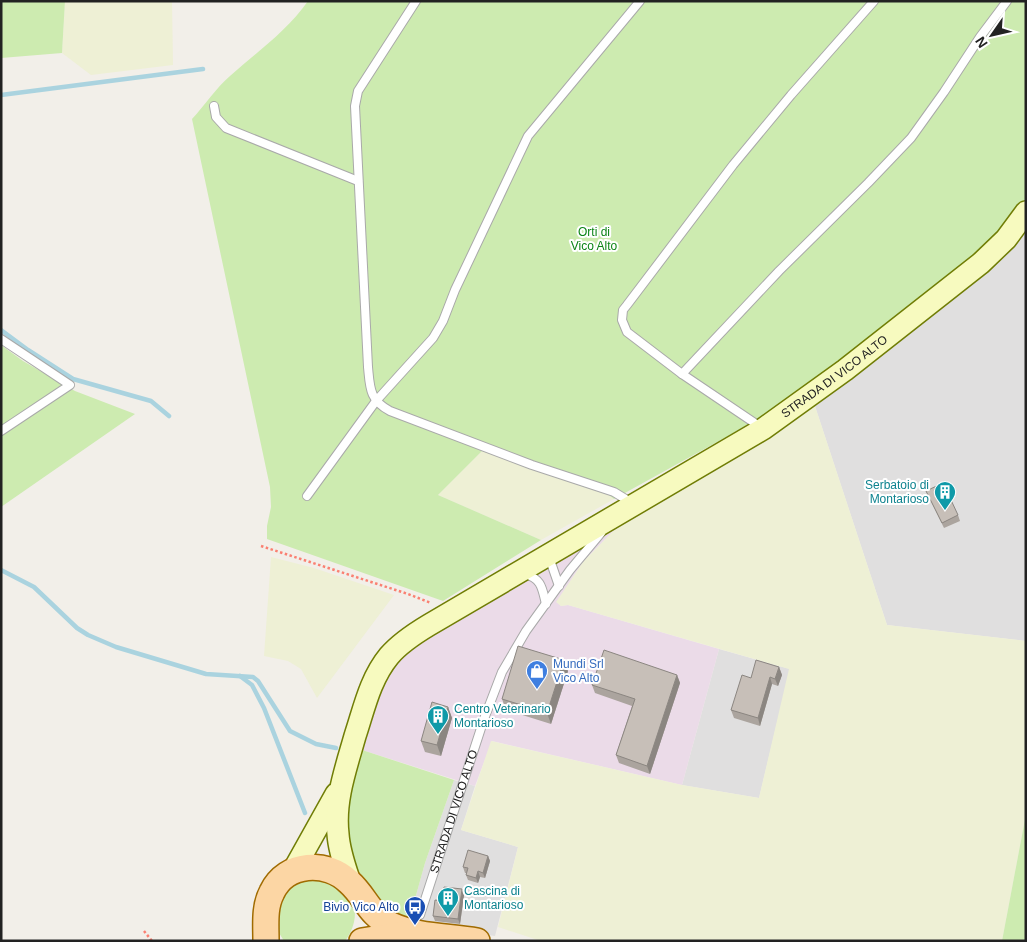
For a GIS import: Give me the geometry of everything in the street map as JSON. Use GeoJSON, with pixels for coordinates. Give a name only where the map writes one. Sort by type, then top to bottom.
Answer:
{"type":"FeatureCollection","features":[{"type":"Feature","properties":{"kind":"main road"},"geometry":{"type":"LineString","coordinates":[[269,933],[267,904],[272,891],[281,880],[293,871],[308,867],[323,867],[338,872],[383,921],[417,924],[477,941]]}},
{"type":"Feature","properties":{"kind":"main road"},"geometry":{"type":"LineString","coordinates":[[354,888],[362,909],[362,926],[355,941]]}},
{"type":"Feature","properties":{"kind":"main road"},"geometry":{"type":"LineString","coordinates":[[374,940],[417,924]]}},
{"type":"Feature","properties":{"kind":"street","name":"STRADA DI VICO ALTO"},"geometry":{"type":"LineString","coordinates":[[354,888],[342,858],[338,835],[337,824],[341,785],[365,704],[378,672],[389,656],[405,641],[451,612],[763,430],[845,370],[981,263],[1006,238],[1026,212]]}},
{"type":"Feature","properties":{"kind":"street","name":"STRADA DI VICO ALTO"},"geometry":{"type":"LineString","coordinates":[[293,871],[341,785]]}},
{"type":"Feature","properties":{"kind":"lane"},"geometry":{"type":"LineString","coordinates":[[416,1],[358,91],[355,106],[368,367],[371,389],[376,402],[390,411],[532,466],[614,492],[627,508]]}},
{"type":"Feature","properties":{"kind":"lane"},"geometry":{"type":"LineString","coordinates":[[306,496],[376,402],[424,349],[437,330],[528,136],[640,1]]}},
{"type":"Feature","properties":{"kind":"lane"},"geometry":{"type":"LineString","coordinates":[[763,430],[682,374],[627,332],[622,320],[623,310],[733,165],[790,95],[874,1]]}},
{"type":"Feature","properties":{"kind":"lane"},"geometry":{"type":"LineString","coordinates":[[682,374],[779,271],[911,138],[1007,1]]}},
{"type":"Feature","properties":{"kind":"lane"},"geometry":{"type":"LineString","coordinates":[[214,106],[216,117],[226,128],[358,181]]}},
{"type":"Feature","properties":{"kind":"lane"},"geometry":{"type":"LineString","coordinates":[[1,431],[70,384],[2,342]]}},
{"type":"Feature","properties":{"kind":"lane","name":"STRADA DI VICO ALTO"},"geometry":{"type":"LineString","coordinates":[[417,924],[497,685],[506,665],[520,640],[559,586],[601,533],[627,508]]}},
{"type":"Feature","properties":{"kind":"lane"},"geometry":{"type":"LineString","coordinates":[[548,554],[559,586]]}},
{"type":"Feature","properties":{"kind":"lane"},"geometry":{"type":"LineString","coordinates":[[519,572],[538,580],[543,589],[546,604]]}},
{"type":"Feature","properties":{"kind":"path"},"geometry":{"type":"LineString","coordinates":[[260,546],[408,594],[451,612]]}},
{"type":"Feature","properties":{"kind":"path"},"geometry":{"type":"LineString","coordinates":[[144,931],[152,941]]}},
{"type":"Feature","properties":{"kind":"shaded area"},"geometry":{"type":"Polygon","coordinates":[[[1026,198],[1026,641],[887,625],[809,388],[1014,216],[1026,198]]]}},
{"type":"Feature","properties":{"kind":"shaded area"},"geometry":{"type":"Polygon","coordinates":[[[626,518],[583,562],[557,602],[561,606],[568,605],[719,649],[682,785],[492,741],[475,786],[359,749],[383,677],[409,646],[626,518]]]}},
{"type":"Feature","properties":{"kind":"shaded area"},"geometry":{"type":"Polygon","coordinates":[[[719,649],[790,669],[759,798],[682,785],[719,649]]]}},
{"type":"Feature","properties":{"kind":"shaded area"},"geometry":{"type":"Polygon","coordinates":[[[454,780],[475,786],[461,830],[518,847],[495,936],[408,924],[425,863],[454,780]]]}},
{"type":"Feature","properties":{"kind":"green space"},"geometry":{"type":"Polygon","coordinates":[[[1,1],[65,1],[62,53],[1,58],[1,1]]]}},
{"type":"Feature","properties":{"kind":"green space"},"geometry":{"type":"Polygon","coordinates":[[[65,1],[172,1],[173,65],[91,75],[62,53],[65,1]]]}},
{"type":"Feature","properties":{"kind":"green space","name":"Orti di Vico Alto"},"geometry":{"type":"Polygon","coordinates":[[[308,1],[1026,1],[1026,198],[999,235],[809,388],[728,436],[614,499],[609,495],[482,451],[438,495],[541,540],[443,601],[267,539],[267,526],[271,507],[270,487],[192,119],[215,91],[281,32],[308,1]]]}},
{"type":"Feature","properties":{"kind":"green space"},"geometry":{"type":"Polygon","coordinates":[[[1,345],[23,361],[75,391],[135,414],[1,507],[1,345]]]}},
{"type":"Feature","properties":{"kind":"green space"},"geometry":{"type":"Polygon","coordinates":[[[813,400],[887,625],[1026,641],[1026,814],[1002,941],[541,941],[498,927],[518,847],[461,830],[491,741],[682,785],[759,798],[789,669],[568,605],[561,606],[556,602],[583,562],[626,518],[813,400]]]}},
{"type":"Feature","properties":{"kind":"green space"},"geometry":{"type":"Polygon","coordinates":[[[482,451],[609,495],[614,499],[541,540],[438,495],[482,451]]]}},
{"type":"Feature","properties":{"kind":"green space"},"geometry":{"type":"Polygon","coordinates":[[[271,557],[314,568],[394,595],[317,698],[301,669],[288,661],[264,656],[271,557]]]}},
{"type":"Feature","properties":{"kind":"green space"},"geometry":{"type":"Polygon","coordinates":[[[359,749],[454,780],[425,863],[408,924],[376,903],[348,857],[341,828],[359,749]]]}},
{"type":"Feature","properties":{"kind":"green space"},"geometry":{"type":"Polygon","coordinates":[[[1026,814],[1026,941],[1002,941],[1026,814]]]}},
{"type":"Feature","properties":{"kind":"green space"},"geometry":{"type":"Polygon","coordinates":[[[327,876],[353,902],[355,917],[348,937],[345,941],[284,941],[276,928],[275,906],[293,880],[327,876]]]}},
{"type":"Feature","properties":{"kind":"building","name":"Serbatoio di Montarioso"},"geometry":{"type":"Polygon","coordinates":[[[943,483],[958,515],[942,523],[926,491],[943,483]]]}},
{"type":"Feature","properties":{"kind":"building","name":"Mundi Srl Vico Alto"},"geometry":{"type":"Polygon","coordinates":[[[518,646],[564,660],[547,713],[502,699],[518,646]]]}},
{"type":"Feature","properties":{"kind":"building"},"geometry":{"type":"Polygon","coordinates":[[[604,650],[677,675],[647,766],[616,755],[635,699],[592,685],[604,650]]]}},
{"type":"Feature","properties":{"kind":"building"},"geometry":{"type":"Polygon","coordinates":[[[756,660],[779,667],[775,679],[770,677],[758,718],[731,710],[742,675],[751,678],[756,660]]]}},
{"type":"Feature","properties":{"kind":"building"},"geometry":{"type":"Polygon","coordinates":[[[432,702],[448,707],[437,745],[421,741],[432,702]]]}},
{"type":"Feature","properties":{"kind":"building"},"geometry":{"type":"Polygon","coordinates":[[[468,850],[488,856],[483,873],[478,871],[476,878],[466,875],[468,868],[463,867],[468,850]]]}},
{"type":"Feature","properties":{"kind":"building"},"geometry":{"type":"Polygon","coordinates":[[[444,887],[462,889],[458,919],[433,916],[435,900],[442,901],[444,887]]]}},
{"type":"Feature","properties":{"kind":"waterway"},"geometry":{"type":"LineString","coordinates":[[1,95],[203,69]]}},
{"type":"Feature","properties":{"kind":"waterway"},"geometry":{"type":"LineString","coordinates":[[1,330],[73,379],[151,401],[169,416]]}},
{"type":"Feature","properties":{"kind":"waterway"},"geometry":{"type":"LineString","coordinates":[[1,570],[34,587],[77,628],[116,647],[206,674],[253,677],[258,681],[290,731],[316,744],[336,748]]}},
{"type":"Feature","properties":{"kind":"waterway"},"geometry":{"type":"LineString","coordinates":[[240,676],[252,685],[264,708],[305,813]]}},
{"type":"Feature","properties":{"kind":"place","name":"Serbatoio di Montarioso"},"geometry":{"type":"Point","coordinates":[945,511]}},
{"type":"Feature","properties":{"kind":"place","name":"Mundi Srl Vico Alto"},"geometry":{"type":"Point","coordinates":[537,690]}},
{"type":"Feature","properties":{"kind":"place","name":"Centro Veterinario Montarioso"},"geometry":{"type":"Point","coordinates":[438,735]}},
{"type":"Feature","properties":{"kind":"place","name":"Cascina di Montarioso"},"geometry":{"type":"Point","coordinates":[448,917]}},
{"type":"Feature","properties":{"kind":"place","name":"Bivio Vico Alto"},"geometry":{"type":"Point","coordinates":[415,926]}}]}
